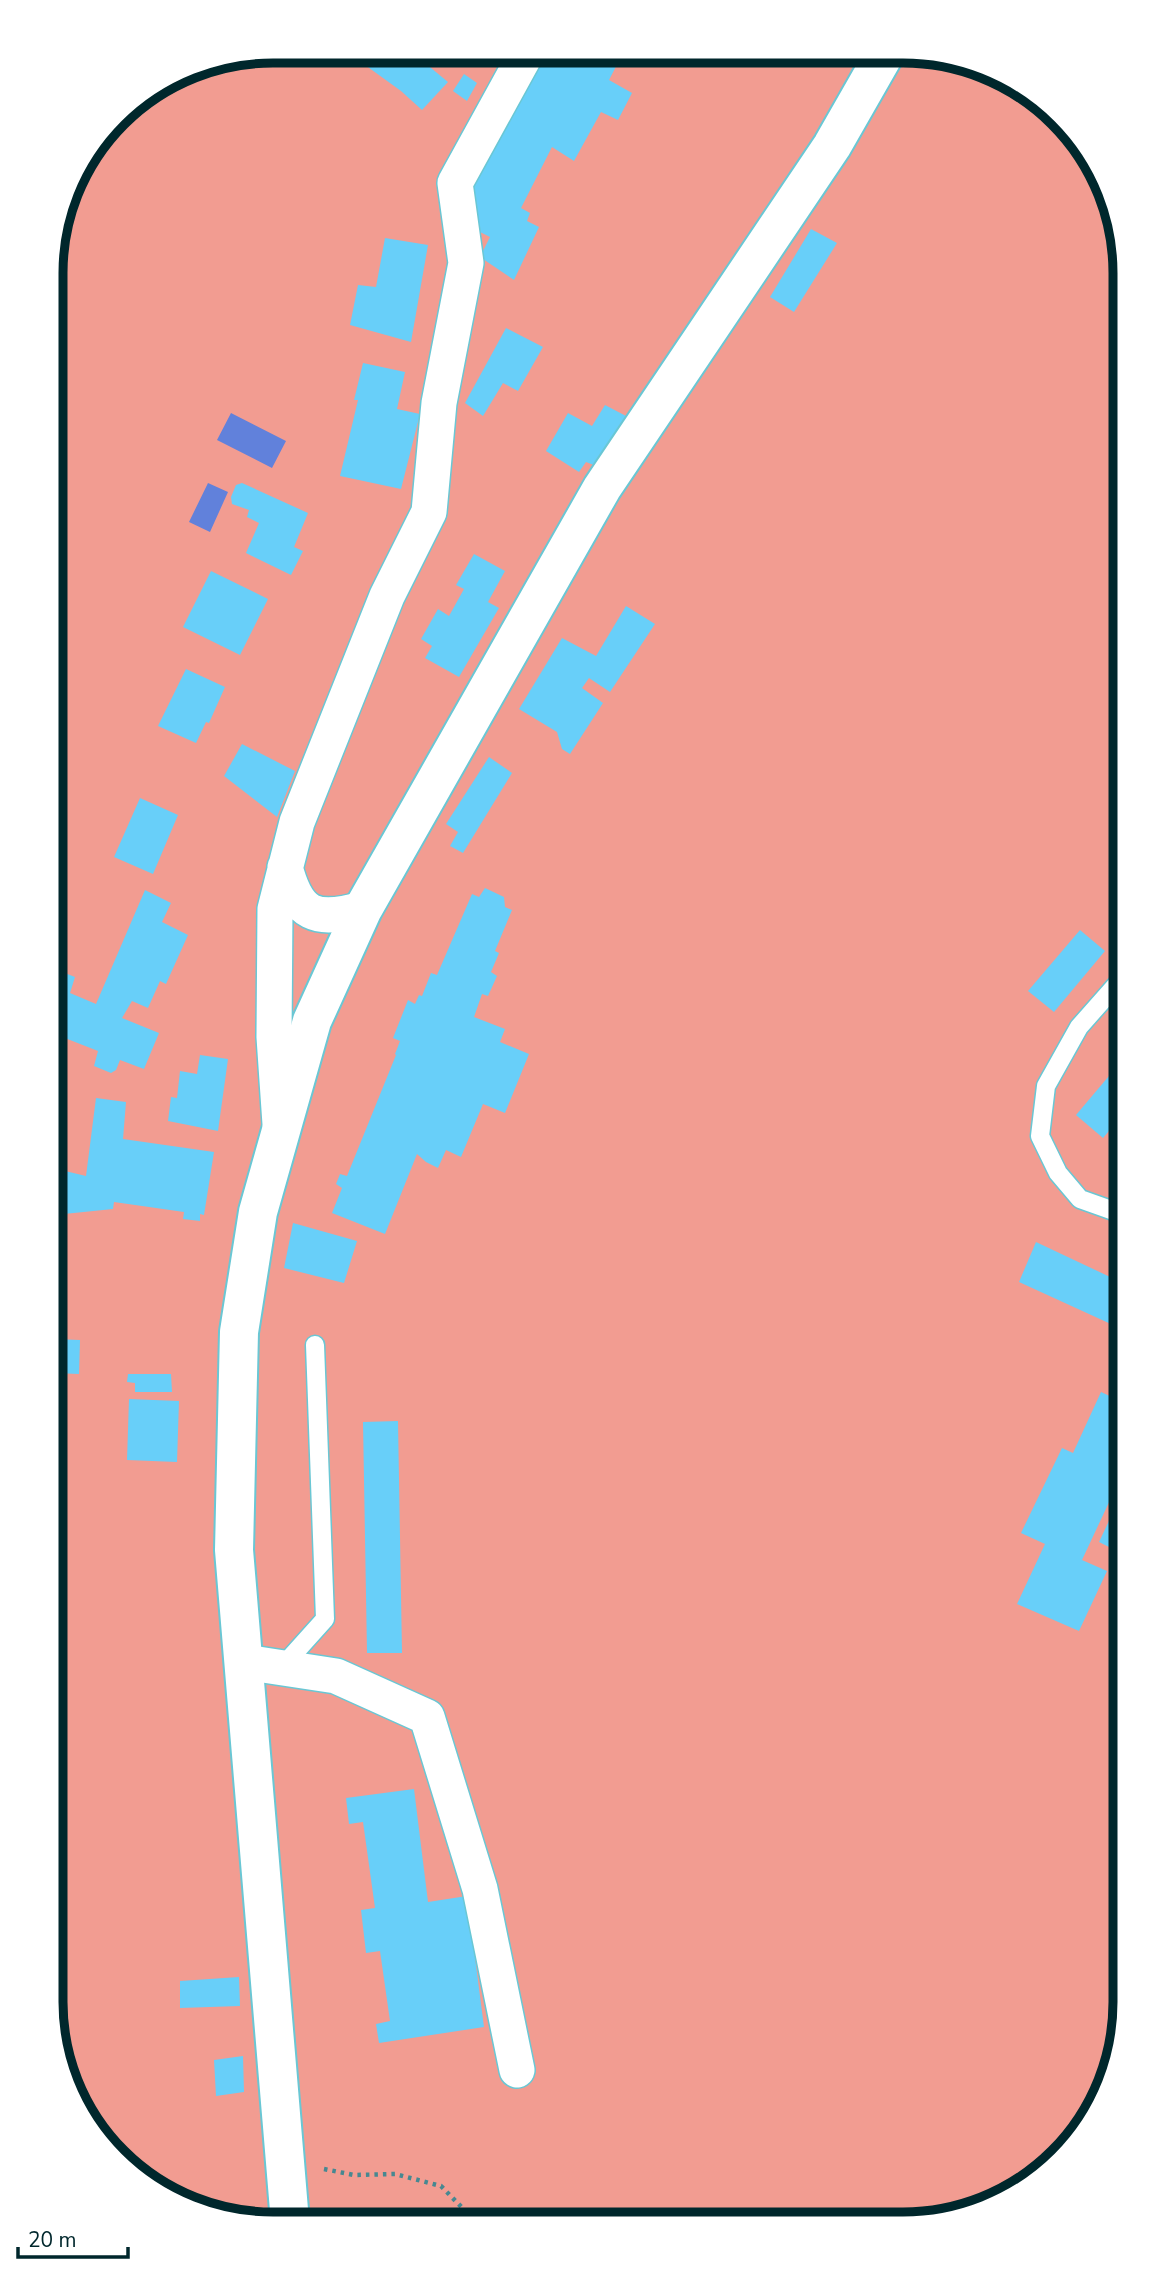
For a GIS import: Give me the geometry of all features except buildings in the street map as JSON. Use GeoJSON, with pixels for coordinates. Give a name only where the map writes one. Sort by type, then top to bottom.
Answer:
{"type":"FeatureCollection","features":[{"type":"Feature","properties":{"kind":"street"},"geometry":{"type":"LineString","coordinates":[[281,1135],[274,1037],[275,909],[297,822],[387,596],[429,512],[439,403],[466,263],[455,183],[511,63]]}},
{"type":"Feature","properties":{"kind":"street"},"geometry":{"type":"LineString","coordinates":[[289,2212],[234,1550],[239,1332],[258,1212],[312,1021],[363,909],[602,488],[832,146],[879,63]]}},
{"type":"Feature","properties":{"kind":"street"},"geometry":{"type":"LineString","coordinates":[[285,867],[292,891],[300,905],[326,915],[342,915],[363,909]]}},
{"type":"Feature","properties":{"kind":"street"},"geometry":{"type":"LineString","coordinates":[[244,1662],[335,1676],[427,1717],[480,1889],[517,2070]]}},
{"type":"Feature","properties":{"kind":"lane"},"geometry":{"type":"LineString","coordinates":[[1113,989],[1079,1027],[1046,1086],[1040,1136],[1058,1173],[1080,1199],[1113,1211]]}},
{"type":"Feature","properties":{"kind":"lane"},"geometry":{"type":"LineString","coordinates":[[281,1668],[325,1619],[315,1345]]}},
{"type":"Feature","properties":{"kind":"path"},"geometry":{"type":"LineString","coordinates":[[283,2130],[319,2168],[354,2175],[395,2174],[441,2186],[466,2212]]}},
{"type":"Feature","properties":{"kind":"shaded area"},"geometry":{"type":"Polygon","coordinates":[[[259,63],[917,63],[944,67],[971,74],[996,85],[1020,98],[1041,115],[1078,156],[1102,205],[1113,259],[1113,2016],[1102,2070],[1085,2107],[1070,2130],[1020,2177],[971,2201],[930,2210],[903,2212],[246,2210],[193,2196],[145,2169],[98,2119],[74,2070],[63,2016],[65,246],[70,219],[85,180],[106,145],[135,115],[156,98],[193,79],[219,70],[259,63]]]}},
{"type":"Feature","properties":{"kind":"water"},"geometry":{"type":"Polygon","coordinates":[[[231,413],[286,441],[272,468],[217,440],[231,413]]]}},
{"type":"Feature","properties":{"kind":"water"},"geometry":{"type":"Polygon","coordinates":[[[208,483],[228,492],[210,532],[189,522],[208,483]]]}}]}
